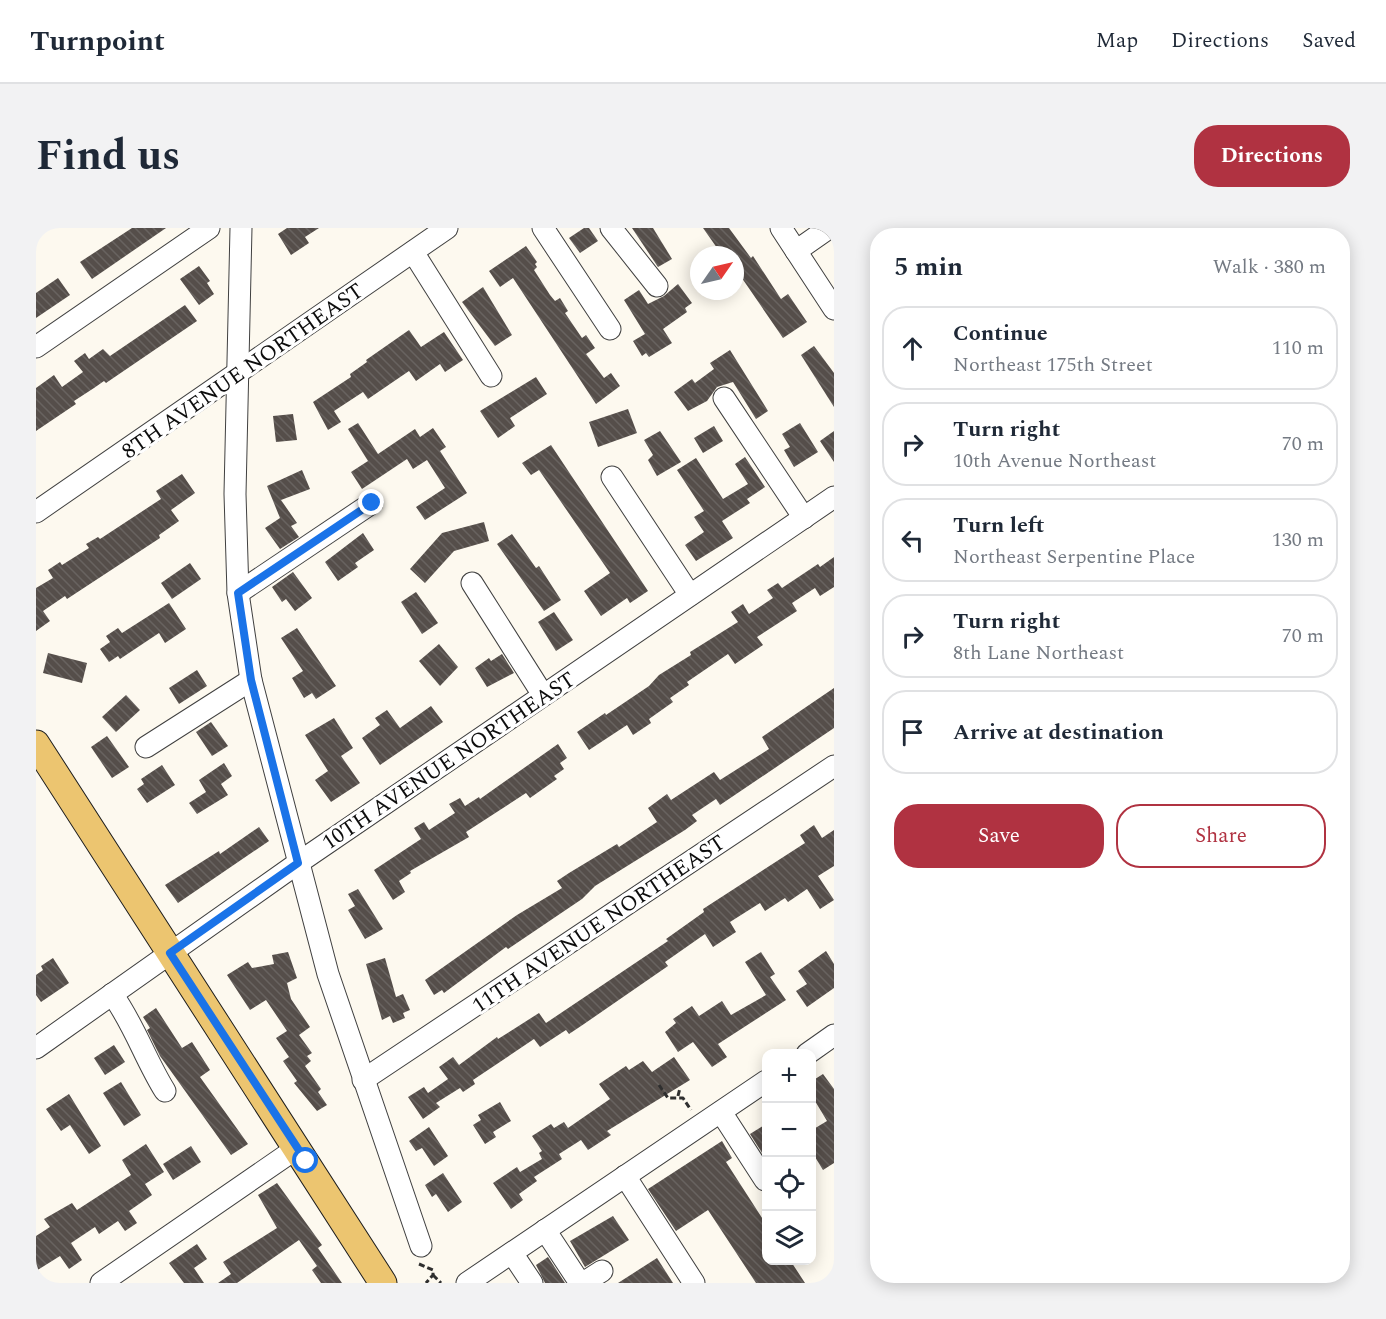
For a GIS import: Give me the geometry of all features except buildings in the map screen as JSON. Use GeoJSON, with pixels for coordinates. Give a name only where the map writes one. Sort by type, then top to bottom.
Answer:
{"type":"FeatureCollection","features":[{"type":"Feature","properties":{"kind":"main road"},"geometry":{"type":"LineString","coordinates":[[36,744],[383,1283]]}},
{"type":"Feature","properties":{"kind":"street"},"geometry":{"type":"LineString","coordinates":[[36,347],[209,228]]}},
{"type":"Feature","properties":{"kind":"street"},"geometry":{"type":"LineString","coordinates":[[241,228],[235,494],[238,593],[251,680],[328,974],[421,1246]]}},
{"type":"Feature","properties":{"kind":"street","name":"8TH AVENUE NORTHEAST"},"geometry":{"type":"LineString","coordinates":[[36,512],[447,228]]}},
{"type":"Feature","properties":{"kind":"street"},"geometry":{"type":"LineString","coordinates":[[543,228],[610,329]]}},
{"type":"Feature","properties":{"kind":"street"},"geometry":{"type":"LineString","coordinates":[[611,228],[657,286]]}},
{"type":"Feature","properties":{"kind":"street"},"geometry":{"type":"LineString","coordinates":[[781,228],[834,309]]}},
{"type":"Feature","properties":{"kind":"street"},"geometry":{"type":"LineString","coordinates":[[796,251],[829,228]]}},
{"type":"Feature","properties":{"kind":"street"},"geometry":{"type":"LineString","coordinates":[[413,252],[491,376]]}},
{"type":"Feature","properties":{"kind":"street"},"geometry":{"type":"LineString","coordinates":[[724,398],[804,518]]}},
{"type":"Feature","properties":{"kind":"street"},"geometry":{"type":"LineString","coordinates":[[612,477],[690,595]]}},
{"type":"Feature","properties":{"kind":"street","name":"10TH AVENUE NORTHEAST"},"geometry":{"type":"LineString","coordinates":[[36,1048],[298,863],[834,497]]}},
{"type":"Feature","properties":{"kind":"street"},"geometry":{"type":"LineString","coordinates":[[238,593],[372,503]]}},
{"type":"Feature","properties":{"kind":"street"},"geometry":{"type":"LineString","coordinates":[[472,583],[543,695]]}},
{"type":"Feature","properties":{"kind":"street"},"geometry":{"type":"LineString","coordinates":[[146,747],[251,680]]}},
{"type":"Feature","properties":{"kind":"street","name":"11TH AVENUE NORTHEAST"},"geometry":{"type":"LineString","coordinates":[[363,1080],[834,766]]}},
{"type":"Feature","properties":{"kind":"street"},"geometry":{"type":"LineString","coordinates":[[112,994],[124,1011],[149,1064],[165,1091]]}},
{"type":"Feature","properties":{"kind":"street"},"geometry":{"type":"LineString","coordinates":[[814,1049],[833,1039]]}},
{"type":"Feature","properties":{"kind":"street"},"geometry":{"type":"LineString","coordinates":[[467,1283],[762,1084]]}},
{"type":"Feature","properties":{"kind":"street"},"geometry":{"type":"LineString","coordinates":[[721,1112],[762,1175]]}},
{"type":"Feature","properties":{"kind":"street"},"geometry":{"type":"LineString","coordinates":[[101,1283],[297,1148]]}},
{"type":"Feature","properties":{"kind":"street"},"geometry":{"type":"LineString","coordinates":[[625,1176],[694,1283]]}},
{"type":"Feature","properties":{"kind":"street"},"geometry":{"type":"LineString","coordinates":[[545,1230],[581,1283],[602,1271]]}},
{"type":"Feature","properties":{"kind":"street"},"geometry":{"type":"LineString","coordinates":[[512,1252],[532,1283]]}},
{"type":"Feature","properties":{"kind":"path"},"geometry":{"type":"LineString","coordinates":[[659,1085],[668,1098],[678,1096],[682,1098],[700,1125]]}},
{"type":"Feature","properties":{"kind":"path"},"geometry":{"type":"LineString","coordinates":[[678,1096],[680,1088]]}},
{"type":"Feature","properties":{"kind":"path"},"geometry":{"type":"LineString","coordinates":[[432,1283],[432,1276],[441,1283]]}},
{"type":"Feature","properties":{"kind":"route"},"geometry":{"type":"LineString","coordinates":[[306,1161],[170,953],[298,863],[251,680],[238,593],[372,503]]}}]}
